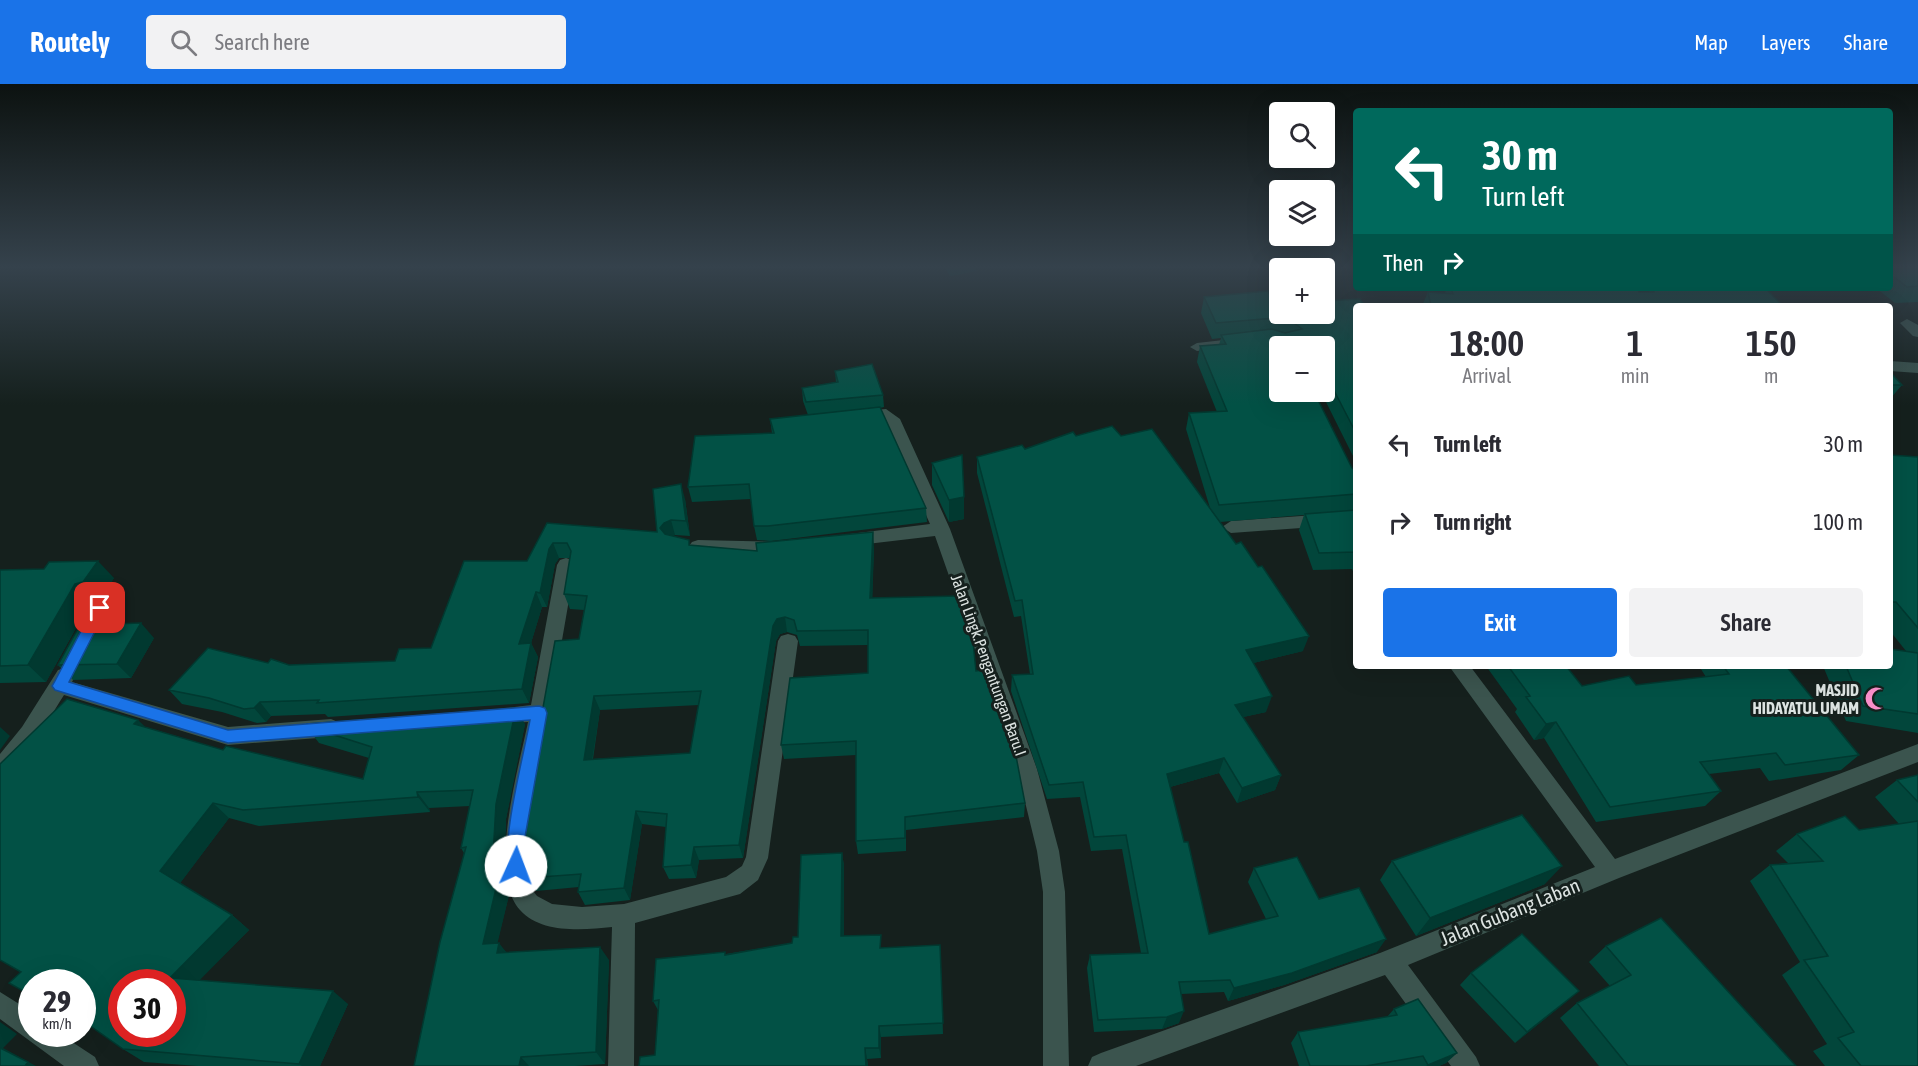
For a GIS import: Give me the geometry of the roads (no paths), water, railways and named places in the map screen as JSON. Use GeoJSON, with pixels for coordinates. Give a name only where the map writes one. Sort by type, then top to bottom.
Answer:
{"type":"FeatureCollection","features":[{"type":"Feature","properties":{"kind":"street"},"geometry":{"type":"LineString","coordinates":[[1197,347],[1269,339]]}},
{"type":"Feature","properties":{"kind":"street"},"geometry":{"type":"LineString","coordinates":[[1893,366],[1918,368]]}},
{"type":"Feature","properties":{"kind":"street","name":"Jalan Lingk.Pengantungan Baru.I"},"geometry":{"type":"LineString","coordinates":[[843,418],[886,414],[892,419],[941,529],[1027,769],[1047,851],[1054,892],[1056,1066]]}},
{"type":"Feature","properties":{"kind":"street"},"geometry":{"type":"LineString","coordinates":[[1231,528],[1353,518]]}},
{"type":"Feature","properties":{"kind":"street"},"geometry":{"type":"LineString","coordinates":[[832,542],[941,529]]}},
{"type":"Feature","properties":{"kind":"street"},"geometry":{"type":"LineString","coordinates":[[676,543],[741,549],[801,545]]}},
{"type":"Feature","properties":{"kind":"street"},"geometry":{"type":"LineString","coordinates":[[566,565],[517,837],[516,866],[520,891],[529,906],[553,914],[588,918],[624,915],[732,886],[750,873],[757,858],[788,640]]}},
{"type":"Feature","properties":{"kind":"street"},"geometry":{"type":"LineString","coordinates":[[0,770],[29,733],[60,686],[100,608]]}},
{"type":"Feature","properties":{"kind":"street"},"geometry":{"type":"LineString","coordinates":[[1461,669],[1611,871]]}},
{"type":"Feature","properties":{"kind":"street"},"geometry":{"type":"LineString","coordinates":[[60,686],[228,736],[352,726]]}},
{"type":"Feature","properties":{"kind":"street"},"geometry":{"type":"LineString","coordinates":[[481,717],[539,713]]}},
{"type":"Feature","properties":{"kind":"street","name":"Jalan Gubang Laban"},"geometry":{"type":"LineString","coordinates":[[1101,1066],[1390,961],[1611,871],[1860,765],[1918,753]]}},
{"type":"Feature","properties":{"kind":"street"},"geometry":{"type":"LineString","coordinates":[[621,1066],[624,915]]}},
{"type":"Feature","properties":{"kind":"street"},"geometry":{"type":"LineString","coordinates":[[1390,961],[1467,1066]]}},
{"type":"Feature","properties":{"kind":"street"},"geometry":{"type":"LineString","coordinates":[[0,1004],[18,1018]]}},
{"type":"Feature","properties":{"kind":"street"},"geometry":{"type":"LineString","coordinates":[[58,1047],[86,1066]]}},
{"type":"Feature","properties":{"kind":"place","name":"MASJID HIDAYATUL UMAM"},"geometry":{"type":"Point","coordinates":[1877,699]}}]}
